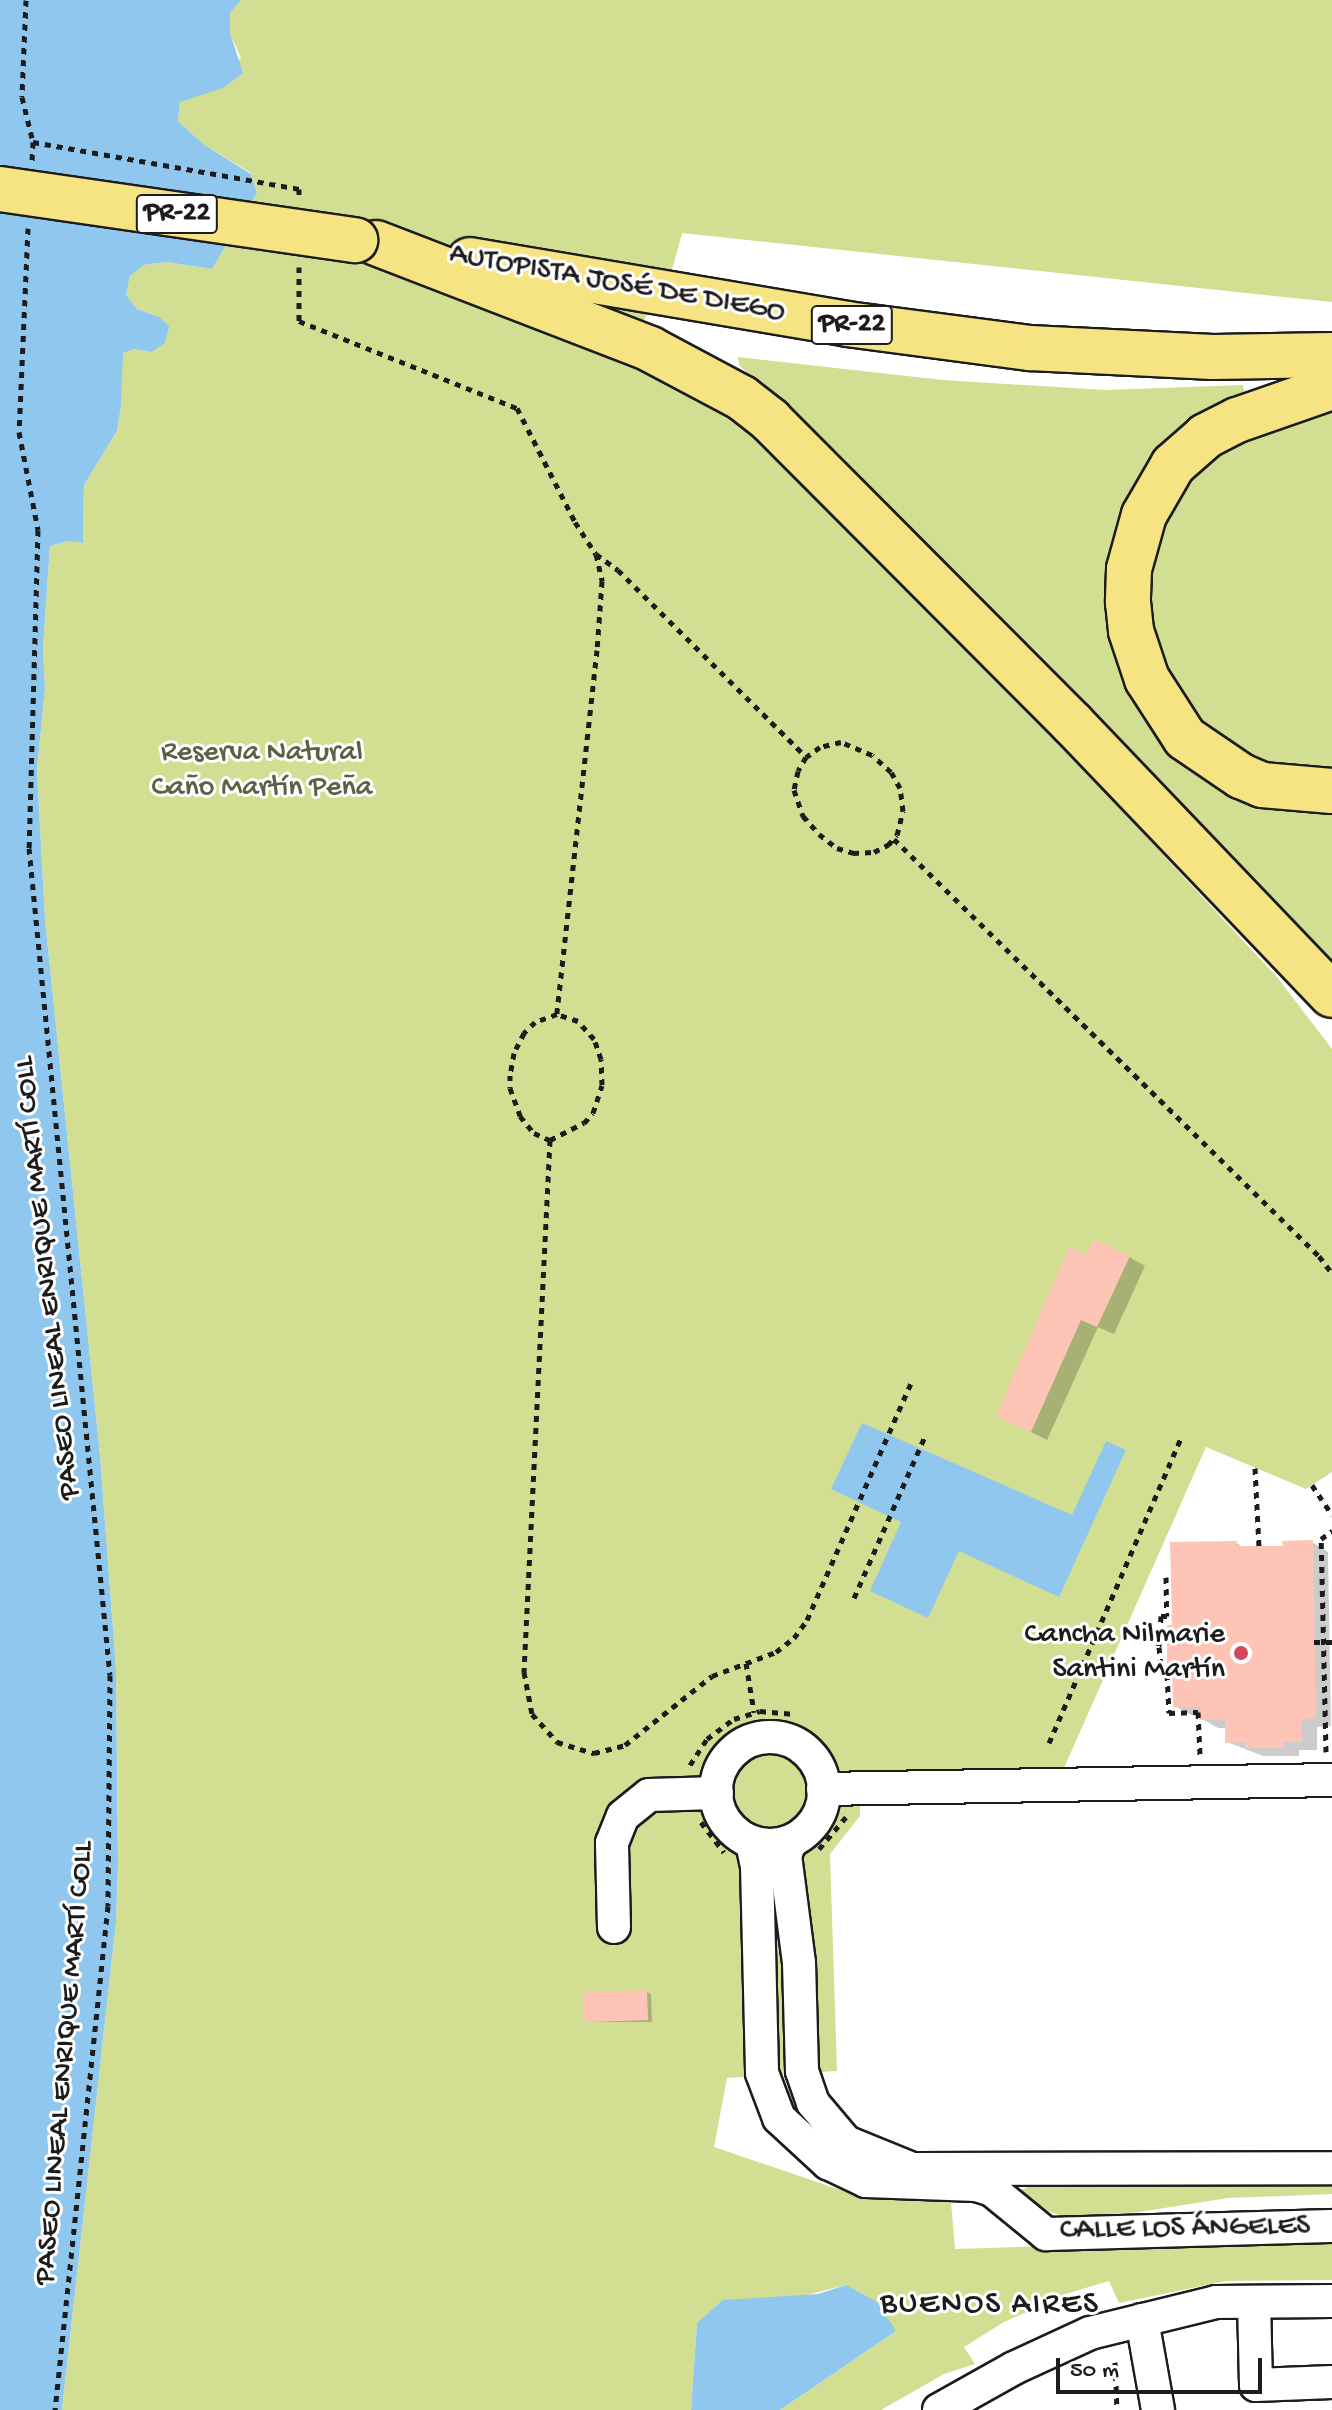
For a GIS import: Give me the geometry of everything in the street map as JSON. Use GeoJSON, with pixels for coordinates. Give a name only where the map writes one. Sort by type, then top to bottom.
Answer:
{"type":"FeatureCollection","features":[{"type":"Feature","properties":{"kind":"highway","name":"AUTOPISTA JOSÉ DE DIEGO"},"geometry":{"type":"LineString","coordinates":[[20,193],[366,242],[847,324],[1030,348],[1213,357],[1332,355]]}},
{"type":"Feature","properties":{"kind":"highway"},"geometry":{"type":"LineString","coordinates":[[366,242],[650,349],[742,398],[770,420],[1072,723],[1332,995]]}},
{"type":"Feature","properties":{"kind":"highway"},"geometry":{"type":"LineString","coordinates":[[1332,387],[1237,420],[1206,436],[1173,465],[1144,515],[1129,569],[1134,643],[1160,702],[1185,738],[1201,751],[1262,785],[1332,791]]}},
{"type":"Feature","properties":{"kind":"highway"},"geometry":{"type":"LineString","coordinates":[[1264,926],[1332,1019]]}},
{"type":"Feature","properties":{"kind":"street"},"geometry":{"type":"LineString","coordinates":[[767,1738],[784,1739],[802,1748],[819,1769],[823,1789],[818,1815],[803,1834],[801,1848],[773,1845],[741,1850],[727,1824],[717,1793],[720,1770],[729,1756],[740,1746],[767,1738]]}},
{"type":"Feature","properties":{"kind":"street"},"geometry":{"type":"LineString","coordinates":[[823,1789],[1329,1767]]}},
{"type":"Feature","properties":{"kind":"street"},"geometry":{"type":"LineString","coordinates":[[614,1927],[612,1843],[618,1823],[631,1806],[649,1795],[717,1793]]}},
{"type":"Feature","properties":{"kind":"street","name":"CALLE LOS ÁNGELES"},"geometry":{"type":"LineString","coordinates":[[801,1848],[785,1855],[799,1963],[802,2071],[813,2103],[846,2142],[912,2169],[1332,2168]]}},
{"type":"Feature","properties":{"kind":"street","name":"CALLE LOS ÁNGELES"},"geometry":{"type":"LineString","coordinates":[[741,1850],[757,1866],[762,2073],[779,2118],[828,2163],[866,2181],[976,2185],[992,2190],[1046,2234],[1332,2226]]}},
{"type":"Feature","properties":{"kind":"street"},"geometry":{"type":"LineString","coordinates":[[939,2410],[1014,2368],[1090,2333],[1216,2302],[1332,2301]]}},
{"type":"Feature","properties":{"kind":"street"},"geometry":{"type":"LineString","coordinates":[[1254,2302],[1256,2385],[1332,2382]]}},
{"type":"Feature","properties":{"kind":"street"},"geometry":{"type":"LineString","coordinates":[[1142,2320],[1158,2410]]}},
{"type":"Feature","properties":{"kind":"path","name":"PASEO LINEAL ENRIQUE MARTÍ COLL"},"geometry":{"type":"LineString","coordinates":[[26,0],[22,97],[33,142],[20,193],[19,432],[38,530],[29,848],[110,1675],[108,1906],[55,2410]]}},
{"type":"Feature","properties":{"kind":"path"},"geometry":{"type":"LineString","coordinates":[[33,142],[299,189],[299,203]]}},
{"type":"Feature","properties":{"kind":"path"},"geometry":{"type":"LineString","coordinates":[[299,262],[299,321],[517,408],[575,522],[596,554],[618,570],[806,757]]}},
{"type":"Feature","properties":{"kind":"path"},"geometry":{"type":"LineString","coordinates":[[557,1014],[597,650],[602,581],[596,554]]}},
{"type":"Feature","properties":{"kind":"path"},"geometry":{"type":"LineString","coordinates":[[841,742],[864,751],[885,766],[902,796],[902,820],[894,839],[874,852],[860,854],[837,848],[819,834],[803,816],[794,790],[798,771],[806,757],[820,747],[841,742]]}},
{"type":"Feature","properties":{"kind":"path"},"geometry":{"type":"LineString","coordinates":[[894,839],[1071,1017],[1319,1256],[1332,1273]]}},
{"type":"Feature","properties":{"kind":"path"},"geometry":{"type":"LineString","coordinates":[[557,1014],[578,1021],[594,1039],[601,1059],[602,1085],[593,1113],[584,1123],[550,1140],[534,1133],[520,1116],[510,1088],[510,1075],[514,1053],[524,1033],[535,1022],[557,1014]]}},
{"type":"Feature","properties":{"kind":"path"},"geometry":{"type":"LineString","coordinates":[[550,1140],[524,1672],[527,1702],[538,1724],[557,1742],[581,1752],[605,1752],[635,1739],[702,1682],[776,1652],[801,1630],[911,1383]]}},
{"type":"Feature","properties":{"kind":"path"},"geometry":{"type":"LineString","coordinates":[[854,1598],[926,1434]]}},
{"type":"Feature","properties":{"kind":"path"},"geometry":{"type":"LineString","coordinates":[[1049,1743],[1182,1436]]}},
{"type":"Feature","properties":{"kind":"path"},"geometry":{"type":"LineString","coordinates":[[1255,1468],[1259,1546]]}},
{"type":"Feature","properties":{"kind":"path"},"geometry":{"type":"LineString","coordinates":[[1312,1485],[1332,1515]]}},
{"type":"Feature","properties":{"kind":"path"},"geometry":{"type":"LineString","coordinates":[[1329,1767],[1321,1539],[1332,1531]]}},
{"type":"Feature","properties":{"kind":"path"},"geometry":{"type":"LineString","coordinates":[[1166,1577],[1167,1616],[1161,1616],[1159,1647],[1162,1674],[1167,1674],[1169,1713],[1198,1712],[1201,1756]]}},
{"type":"Feature","properties":{"kind":"path"},"geometry":{"type":"LineString","coordinates":[[1314,1642],[1332,1642]]}},
{"type":"Feature","properties":{"kind":"path"},"geometry":{"type":"LineString","coordinates":[[746,1663],[754,1712]]}},
{"type":"Feature","properties":{"kind":"path"},"geometry":{"type":"LineString","coordinates":[[741,1850],[698,1819],[683,1818],[683,1780],[707,1739],[722,1726],[754,1712],[795,1714]]}},
{"type":"Feature","properties":{"kind":"path"},"geometry":{"type":"LineString","coordinates":[[801,1848],[849,1813]]}},
{"type":"Feature","properties":{"kind":"path"},"geometry":{"type":"LineString","coordinates":[[1115,2362],[1117,2410]]}},
{"type":"Feature","properties":{"kind":"green space","name":"Reserva Natural Caño Martín Peña"},"geometry":{"type":"Polygon","coordinates":[[[241,0],[1332,0],[1332,302],[682,233],[673,267],[621,362],[684,390],[747,426],[1007,687],[1277,977],[1332,1049],[1332,1472],[1306,1489],[1206,1447],[1064,1768],[859,1774],[860,1816],[830,1854],[837,2071],[727,2078],[714,2147],[867,2199],[951,2202],[955,2249],[1332,2237],[1332,2280],[1226,2281],[1119,2303],[1109,2281],[1069,2293],[1004,2322],[964,2347],[975,2364],[944,2374],[881,2410],[780,2410],[896,2331],[846,2285],[697,2323],[691,2410],[62,2410],[116,1922],[118,1864],[116,1669],[100,1455],[45,919],[37,770],[45,688],[43,648],[50,546],[68,541],[83,543],[84,485],[117,431],[121,407],[122,352],[133,349],[151,352],[159,317],[137,309],[126,295],[130,276],[144,265],[166,262],[212,269],[257,193],[251,173],[203,144],[178,121],[180,102],[197,95],[241,58],[230,34],[230,13],[241,0]]]}},
{"type":"Feature","properties":{"kind":"green space"},"geometry":{"type":"Polygon","coordinates":[[[738,357],[943,380],[1105,390],[1243,385],[1246,403],[1332,403],[1332,967],[845,467],[739,365],[738,357]]]}},
{"type":"Feature","properties":{"kind":"green space"},"geometry":{"type":"Polygon","coordinates":[[[1332,2177],[1332,2194],[1228,2198],[1139,2212],[1066,2217],[1047,2211],[1019,2191],[1036,2183],[1332,2177]]]}},
{"type":"Feature","properties":{"kind":"water"},"geometry":{"type":"Polygon","coordinates":[[[0,0],[241,0],[230,13],[230,33],[243,73],[223,88],[180,102],[178,121],[203,144],[251,174],[257,193],[212,269],[166,262],[144,265],[130,276],[126,295],[137,309],[159,317],[169,326],[165,343],[151,352],[133,349],[123,353],[117,431],[84,485],[83,543],[68,541],[50,546],[43,648],[45,688],[37,770],[45,919],[100,1455],[116,1669],[118,1864],[116,1922],[62,2410],[0,2410],[0,0]]]}},
{"type":"Feature","properties":{"kind":"water"},"geometry":{"type":"Polygon","coordinates":[[[862,1423],[1072,1515],[1106,1441],[1126,1450],[1059,1597],[959,1551],[928,1618],[870,1591],[901,1522],[831,1489],[862,1423]]]}},
{"type":"Feature","properties":{"kind":"water"},"geometry":{"type":"Polygon","coordinates":[[[846,2285],[877,2302],[896,2331],[780,2410],[691,2410],[697,2323],[723,2300],[818,2294],[846,2285]]]}},
{"type":"Feature","properties":{"kind":"building"},"geometry":{"type":"Polygon","coordinates":[[[1093,1239],[1130,1256],[1097,1327],[1081,1320],[1031,1432],[996,1416],[1069,1247],[1087,1255],[1093,1239]]]}},
{"type":"Feature","properties":{"kind":"building","name":"Cancha Nilmarie Santini Martín"},"geometry":{"type":"Polygon","coordinates":[[[1313,1540],[1316,1718],[1301,1719],[1302,1742],[1283,1742],[1283,1748],[1245,1748],[1245,1742],[1225,1743],[1225,1720],[1200,1720],[1200,1707],[1173,1707],[1172,1664],[1167,1664],[1167,1625],[1172,1625],[1170,1542],[1237,1541],[1236,1546],[1283,1546],[1282,1541],[1313,1540]]]}},
{"type":"Feature","properties":{"kind":"building"},"geometry":{"type":"Polygon","coordinates":[[[647,1990],[648,2020],[584,2022],[583,1992],[647,1990]]]}},
{"type":"Feature","properties":{"kind":"place","name":"Cancha Nilmarie Santini Martín"},"geometry":{"type":"Point","coordinates":[1241,1653]}},
{"type":"Feature","properties":{"kind":"district","name":"BUENOS AIRES"},"geometry":{"type":"Point","coordinates":[990,2305]}}]}
